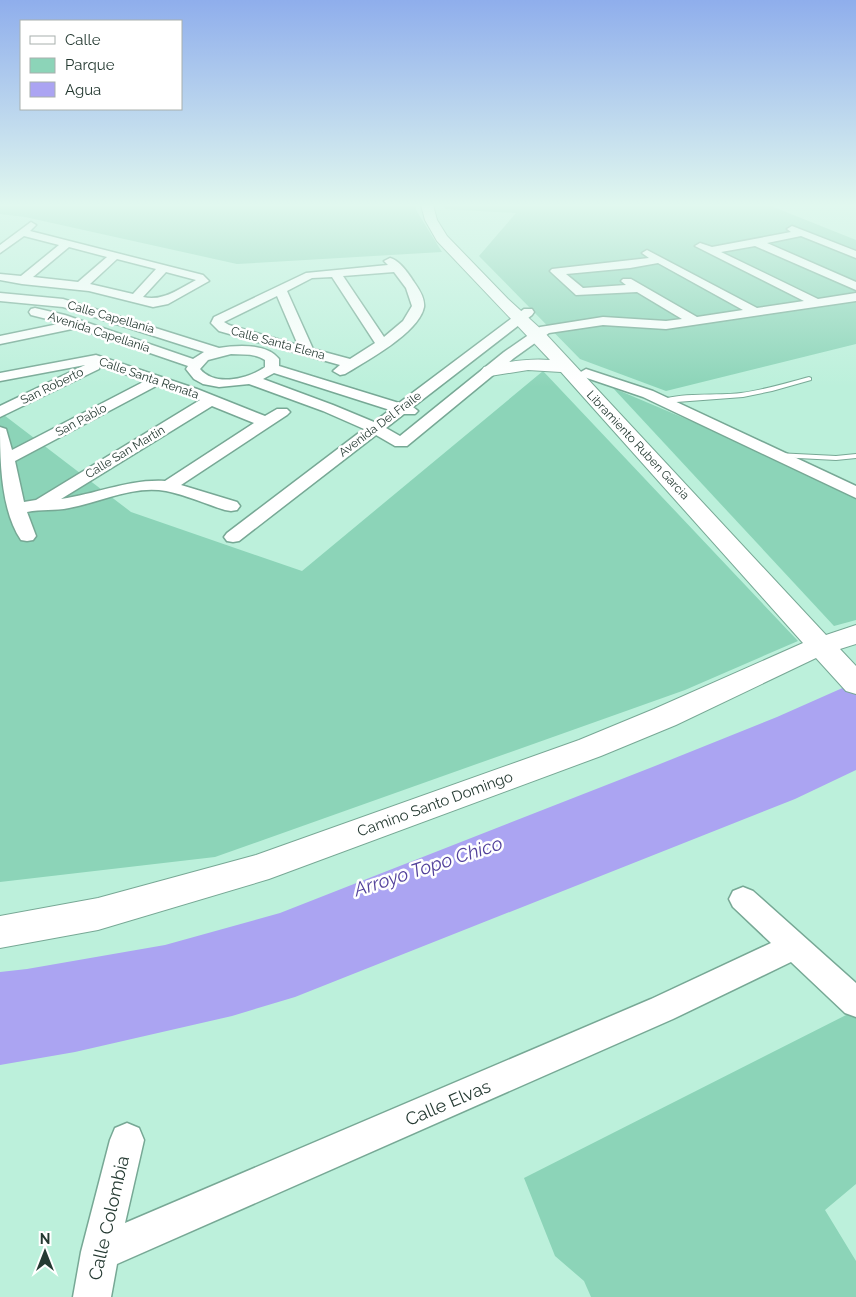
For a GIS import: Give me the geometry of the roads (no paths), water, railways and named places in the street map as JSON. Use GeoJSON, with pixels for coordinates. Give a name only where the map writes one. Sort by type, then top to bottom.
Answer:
{"type":"FeatureCollection","features":[{"type":"Feature","properties":{"kind":"street"},"geometry":{"type":"LineString","coordinates":[[22,280],[40,266]]}},
{"type":"Feature","properties":{"kind":"street"},"geometry":{"type":"LineString","coordinates":[[46,307],[64,303],[103,266]]}},
{"type":"Feature","properties":{"kind":"street"},"geometry":{"type":"LineString","coordinates":[[0,277],[80,286],[157,303],[197,285],[203,280],[153,266]]}},
{"type":"Feature","properties":{"kind":"street","name":"Calle Santa Elena"},"geometry":{"type":"LineString","coordinates":[[352,364],[224,328],[217,323],[218,320],[225,316],[310,275],[383,266]]}},
{"type":"Feature","properties":{"kind":"street","name":"Calle Santa Elena"},"geometry":{"type":"LineString","coordinates":[[340,372],[403,329],[412,320],[418,305],[410,285],[394,266]]}},
{"type":"Feature","properties":{"kind":"street","name":"Libramiento Ruben Garcia"},"geometry":{"type":"LineString","coordinates":[[469,266],[502,302],[524,315]]}},
{"type":"Feature","properties":{"kind":"street","name":"Libramiento Ruben Garcia"},"geometry":{"type":"LineString","coordinates":[[479,266],[577,371],[693,485],[794,596],[841,655]]}},
{"type":"Feature","properties":{"kind":"street"},"geometry":{"type":"LineString","coordinates":[[624,266],[556,271],[580,292],[639,288]]}},
{"type":"Feature","properties":{"kind":"street"},"geometry":{"type":"LineString","coordinates":[[669,266],[756,312]]}},
{"type":"Feature","properties":{"kind":"street"},"geometry":{"type":"LineString","coordinates":[[740,266],[817,302]]}},
{"type":"Feature","properties":{"kind":"street"},"geometry":{"type":"LineString","coordinates":[[809,266],[856,286]]}},
{"type":"Feature","properties":{"kind":"street"},"geometry":{"type":"LineString","coordinates":[[136,298],[163,268]]}},
{"type":"Feature","properties":{"kind":"street"},"geometry":{"type":"LineString","coordinates":[[335,273],[382,343]]}},
{"type":"Feature","properties":{"kind":"street"},"geometry":{"type":"LineString","coordinates":[[622,278],[695,321]]}},
{"type":"Feature","properties":{"kind":"street"},"geometry":{"type":"LineString","coordinates":[[46,307],[80,286]]}},
{"type":"Feature","properties":{"kind":"street"},"geometry":{"type":"LineString","coordinates":[[280,289],[307,350]]}},
{"type":"Feature","properties":{"kind":"street","name":"Calle Capellanía"},"geometry":{"type":"LineString","coordinates":[[0,297],[46,307]]}},
{"type":"Feature","properties":{"kind":"street"},"geometry":{"type":"LineString","coordinates":[[541,332],[603,321],[666,325],[856,297]]}},
{"type":"Feature","properties":{"kind":"street","name":"Calle Capellanía"},"geometry":{"type":"LineString","coordinates":[[64,303],[219,352]]}},
{"type":"Feature","properties":{"kind":"street","name":"Avenida Capellanía"},"geometry":{"type":"LineString","coordinates":[[0,309],[30,311],[46,307],[78,324],[195,364]]}},
{"type":"Feature","properties":{"kind":"street","name":"Avenida Del Fraile"},"geometry":{"type":"LineString","coordinates":[[233,537],[524,315]]}},
{"type":"Feature","properties":{"kind":"street"},"geometry":{"type":"LineString","coordinates":[[0,340],[78,324]]}},
{"type":"Feature","properties":{"kind":"street"},"geometry":{"type":"LineString","coordinates":[[0,330],[27,334]]}},
{"type":"Feature","properties":{"kind":"street","name":"Avenida Del Fraile"},"geometry":{"type":"LineString","coordinates":[[375,428],[401,443],[541,332]]}},
{"type":"Feature","properties":{"kind":"street"},"geometry":{"type":"LineString","coordinates":[[174,386],[206,380],[231,383],[260,377],[264,358],[278,342]]}},
{"type":"Feature","properties":{"kind":"street"},"geometry":{"type":"LineString","coordinates":[[480,348],[509,356]]}},
{"type":"Feature","properties":{"kind":"street"},"geometry":{"type":"LineString","coordinates":[[206,380],[193,370],[195,364],[208,355],[231,350],[264,358],[347,393],[432,418]]}},
{"type":"Feature","properties":{"kind":"street","name":"Calle Santa Renata"},"geometry":{"type":"LineString","coordinates":[[0,377],[96,359],[192,392],[265,422]]}},
{"type":"Feature","properties":{"kind":"street","name":"San Roberto"},"geometry":{"type":"LineString","coordinates":[[0,412],[104,361]]}},
{"type":"Feature","properties":{"kind":"street"},"geometry":{"type":"LineString","coordinates":[[490,371],[525,364],[577,371],[636,389],[856,493]]}},
{"type":"Feature","properties":{"kind":"street","name":"San Pablo"},"geometry":{"type":"LineString","coordinates":[[6,459],[156,380]]}},
{"type":"Feature","properties":{"kind":"street"},"geometry":{"type":"LineString","coordinates":[[192,392],[206,380]]}},
{"type":"Feature","properties":{"kind":"street"},"geometry":{"type":"LineString","coordinates":[[251,380],[326,406],[375,428]]}},
{"type":"Feature","properties":{"kind":"street"},"geometry":{"type":"LineString","coordinates":[[326,406],[347,393]]}},
{"type":"Feature","properties":{"kind":"street","name":"Calle San Martin"},"geometry":{"type":"LineString","coordinates":[[40,504],[210,400]]}},
{"type":"Feature","properties":{"kind":"street"},"geometry":{"type":"LineString","coordinates":[[168,486],[282,412]]}},
{"type":"Feature","properties":{"kind":"street"},"geometry":{"type":"LineString","coordinates":[[0,432],[17,509],[27,536]]}},
{"type":"Feature","properties":{"kind":"street"},"geometry":{"type":"LineString","coordinates":[[17,509],[40,504],[70,504],[135,486],[168,486],[231,506]]}},
{"type":"Feature","properties":{"kind":"street","name":"Camino Santo Domingo"},"geometry":{"type":"LineString","coordinates":[[0,932],[98,914],[256,868],[590,748],[665,718],[841,655]]}},
{"type":"Feature","properties":{"kind":"street"},"geometry":{"type":"LineString","coordinates":[[743,899],[856,1003]]}},
{"type":"Feature","properties":{"kind":"street","name":"Calle Elvas"},"geometry":{"type":"LineString","coordinates":[[100,1252],[662,1009],[794,947]]}},
{"type":"Feature","properties":{"kind":"street","name":"Calle Colombia"},"geometry":{"type":"LineString","coordinates":[[92,1297],[100,1252],[127,1140]]}},
{"type":"Feature","properties":{"kind":"lane"},"geometry":{"type":"LineString","coordinates":[[663,401],[680,398],[752,394],[810,379]]}},
{"type":"Feature","properties":{"kind":"lane"},"geometry":{"type":"LineString","coordinates":[[776,455],[836,458],[856,456]]}},
{"type":"Feature","properties":{"kind":"water","name":"Arroyo Topo Chico"},"geometry":{"type":"Polygon","coordinates":[[[856,682],[856,770],[795,799],[295,997],[232,1016],[75,1052],[0,1065],[0,972],[165,945],[280,913],[655,766],[777,717],[856,682]]]}}]}
